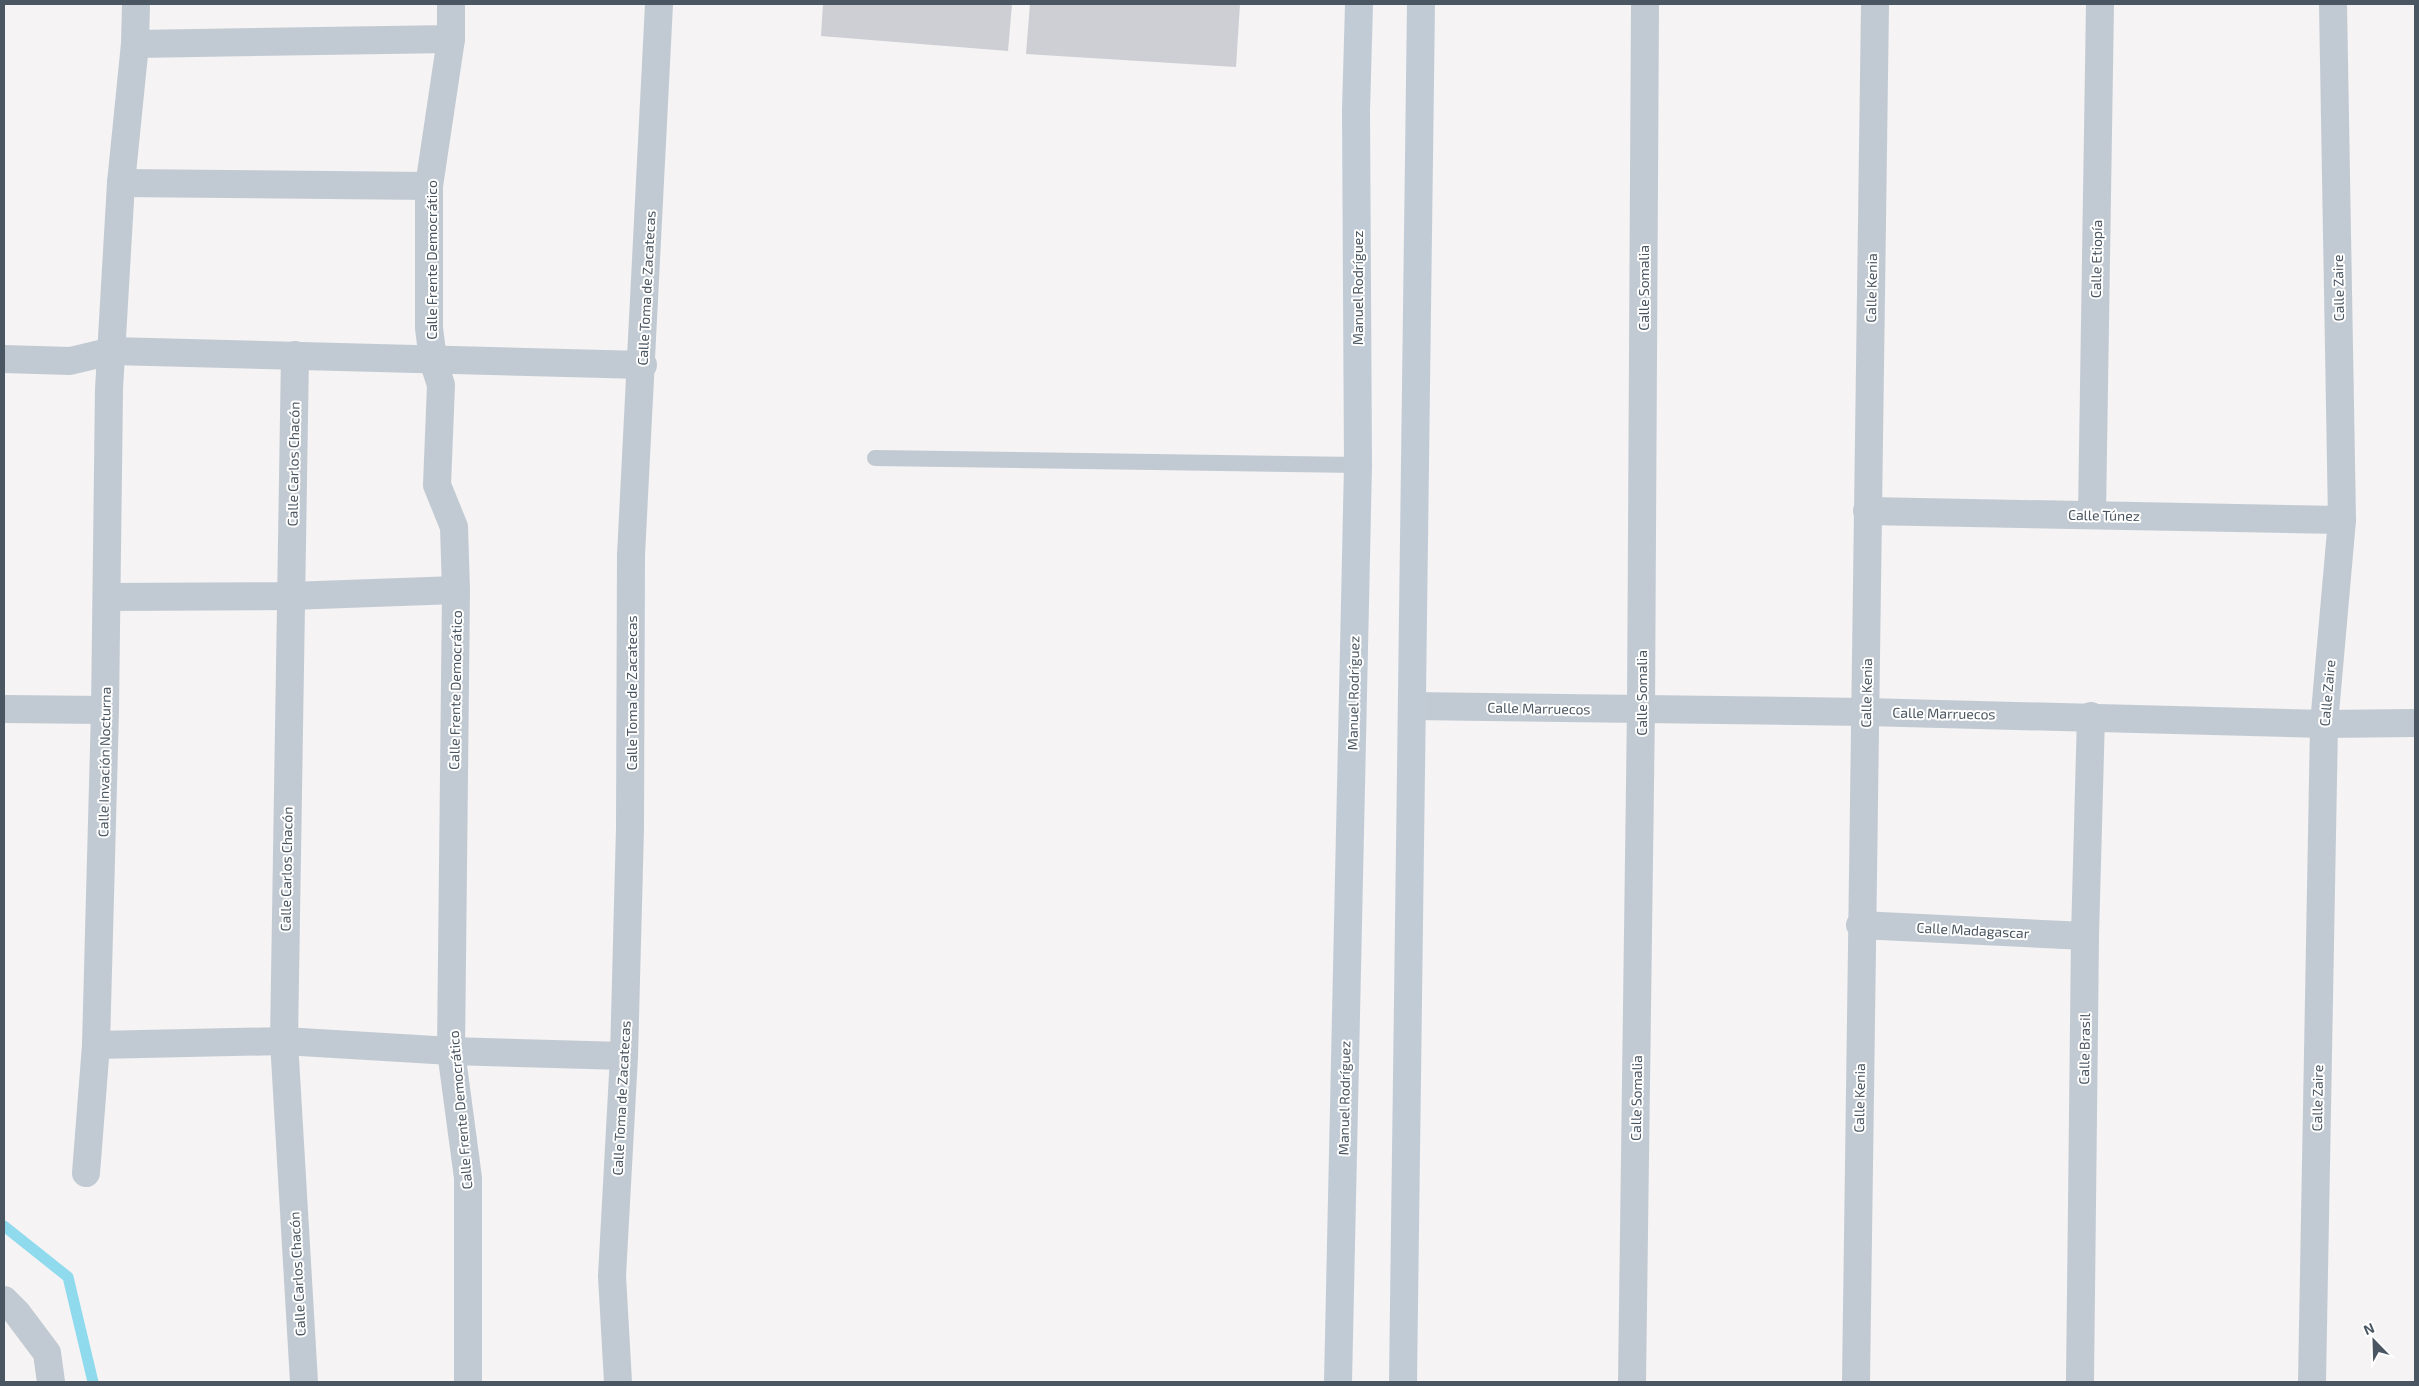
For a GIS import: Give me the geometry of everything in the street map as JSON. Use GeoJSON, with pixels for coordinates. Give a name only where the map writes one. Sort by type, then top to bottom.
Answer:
{"type":"FeatureCollection","features":[{"type":"Feature","properties":{"kind":"street","name":"Calle Invación Nocturna"},"geometry":{"type":"LineString","coordinates":[[86,1173],[96,1045],[112,351],[121,183],[135,44],[136,4]]}},
{"type":"Feature","properties":{"kind":"street","name":"Calle Frente Democrático"},"geometry":{"type":"LineString","coordinates":[[451,4],[451,39],[429,186],[429,328],[433,360],[441,385],[437,485],[454,527],[456,590],[451,1051],[468,1178],[468,1382]]}},
{"type":"Feature","properties":{"kind":"street","name":"Calle Toma de Zacatecas"},"geometry":{"type":"LineString","coordinates":[[618,1382],[612,1276],[624,1056],[630,828],[632,555],[659,4]]}},
{"type":"Feature","properties":{"kind":"street","name":"Manuel Rodríguez"},"geometry":{"type":"LineString","coordinates":[[1338,1382],[1358,465],[1356,111],[1359,4]]}},
{"type":"Feature","properties":{"kind":"street"},"geometry":{"type":"LineString","coordinates":[[1403,1382],[1421,4]]}},
{"type":"Feature","properties":{"kind":"street","name":"Calle Somalia"},"geometry":{"type":"LineString","coordinates":[[1632,1382],[1641,710],[1645,4]]}},
{"type":"Feature","properties":{"kind":"street","name":"Calle Kenia"},"geometry":{"type":"LineString","coordinates":[[1856,1382],[1860,925],[1866,712],[1867,511],[1875,4]]}},
{"type":"Feature","properties":{"kind":"street","name":"Calle Etiopía"},"geometry":{"type":"LineString","coordinates":[[2092,514],[2100,4]]}},
{"type":"Feature","properties":{"kind":"street","name":"Calle Zaire"},"geometry":{"type":"LineString","coordinates":[[2312,1382],[2324,724],[2342,520],[2332,4]]}},
{"type":"Feature","properties":{"kind":"street"},"geometry":{"type":"LineString","coordinates":[[135,44],[451,39]]}},
{"type":"Feature","properties":{"kind":"street"},"geometry":{"type":"LineString","coordinates":[[121,183],[429,186]]}},
{"type":"Feature","properties":{"kind":"street"},"geometry":{"type":"LineString","coordinates":[[4,359],[70,361],[112,351],[642,364]]}},
{"type":"Feature","properties":{"kind":"street","name":"Calle Carlos Chacón"},"geometry":{"type":"LineString","coordinates":[[295,355],[284,1041],[304,1382]]}},
{"type":"Feature","properties":{"kind":"street","name":"Calle Túnez"},"geometry":{"type":"LineString","coordinates":[[1867,511],[2342,520]]}},
{"type":"Feature","properties":{"kind":"street"},"geometry":{"type":"LineString","coordinates":[[107,597],[290,596],[456,590]]}},
{"type":"Feature","properties":{"kind":"street","name":"Calle Marruecos"},"geometry":{"type":"LineString","coordinates":[[1412,706],[2091,716],[2324,724],[2415,724]]}},
{"type":"Feature","properties":{"kind":"street"},"geometry":{"type":"LineString","coordinates":[[4,709],[105,710]]}},
{"type":"Feature","properties":{"kind":"street","name":"Calle Brasil"},"geometry":{"type":"LineString","coordinates":[[2080,1382],[2085,936],[2091,716]]}},
{"type":"Feature","properties":{"kind":"street","name":"Calle Madagascar"},"geometry":{"type":"LineString","coordinates":[[1860,925],[2085,936]]}},
{"type":"Feature","properties":{"kind":"street"},"geometry":{"type":"LineString","coordinates":[[96,1045],[284,1041],[451,1051],[624,1056]]}},
{"type":"Feature","properties":{"kind":"street"},"geometry":{"type":"LineString","coordinates":[[8,1309],[47,1353],[51,1382]]}},
{"type":"Feature","properties":{"kind":"lane"},"geometry":{"type":"LineString","coordinates":[[875,458],[1358,465]]}},
{"type":"Feature","properties":{"kind":"building"},"geometry":{"type":"Polygon","coordinates":[[[823,4],[1012,4],[1008,51],[821,36],[823,4]]]}},
{"type":"Feature","properties":{"kind":"building"},"geometry":{"type":"Polygon","coordinates":[[[1030,4],[1240,4],[1236,67],[1026,54],[1030,4]]]}},
{"type":"Feature","properties":{"kind":"waterway"},"geometry":{"type":"LineString","coordinates":[[4,1226],[68,1277],[93,1382]]}}]}
